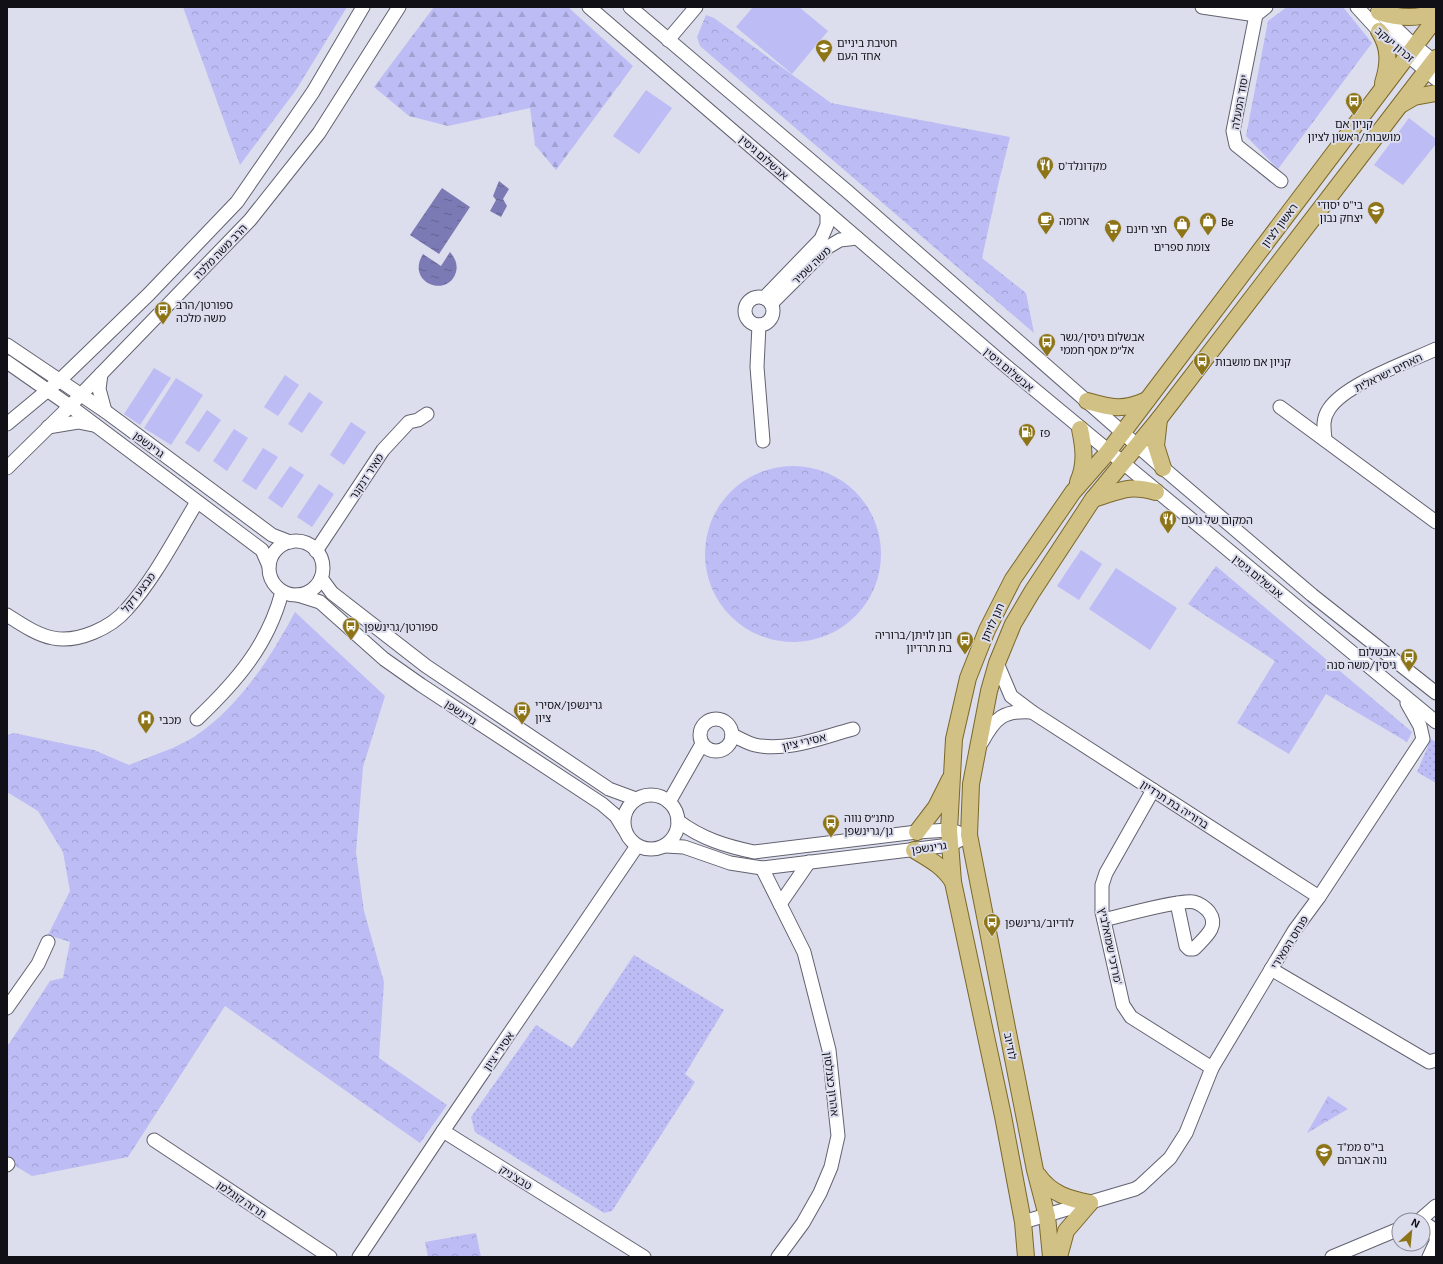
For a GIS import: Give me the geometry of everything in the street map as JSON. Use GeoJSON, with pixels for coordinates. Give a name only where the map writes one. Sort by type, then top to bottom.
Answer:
{"type":"FeatureCollection","features":[{"type":"Feature","properties":{"kind":"main road"},"geometry":{"type":"LineString","coordinates":[[1377,10],[1415,17],[1425,16],[1436,11]]}},
{"type":"Feature","properties":{"kind":"main road","name":"ראשון לציון"},"geometry":{"type":"LineString","coordinates":[[1122,432],[1436,18]]}},
{"type":"Feature","properties":{"kind":"main road"},"geometry":{"type":"LineString","coordinates":[[1379,31],[1385,40],[1388,56],[1387,73],[1381,90]]}},
{"type":"Feature","properties":{"kind":"main road","name":"ראשון לציון"},"geometry":{"type":"LineString","coordinates":[[1122,464],[1160,419],[1399,106],[1434,66]]}},
{"type":"Feature","properties":{"kind":"main road"},"geometry":{"type":"LineString","coordinates":[[1399,106],[1414,98],[1436,93]]}},
{"type":"Feature","properties":{"kind":"main road"},"geometry":{"type":"LineString","coordinates":[[1087,401],[1116,409],[1131,407],[1148,399]]}},
{"type":"Feature","properties":{"kind":"main road"},"geometry":{"type":"LineString","coordinates":[[1160,419],[1156,446],[1163,468]]}},
{"type":"Feature","properties":{"kind":"main road"},"geometry":{"type":"LineString","coordinates":[[1073,492],[1083,470],[1084,454],[1080,429]]}},
{"type":"Feature","properties":{"kind":"main road","name":"חנן לויתן"},"geometry":{"type":"LineString","coordinates":[[949,838],[954,739],[967,686],[987,630],[1013,579],[1073,492],[1108,452],[1122,432]]}},
{"type":"Feature","properties":{"kind":"main road","name":"חנן לויתן"},"geometry":{"type":"LineString","coordinates":[[969,835],[971,784],[989,691],[997,662],[1013,624],[1032,592],[1094,499],[1122,464]]}},
{"type":"Feature","properties":{"kind":"main road"},"geometry":{"type":"LineString","coordinates":[[1094,499],[1127,488],[1139,487],[1156,492]]}},
{"type":"Feature","properties":{"kind":"main road"},"geometry":{"type":"LineString","coordinates":[[917,832],[936,807],[953,773]]}},
{"type":"Feature","properties":{"kind":"main road","name":"לודיוב"},"geometry":{"type":"LineString","coordinates":[[969,835],[1035,1170],[1047,1216],[1051,1257]]}},
{"type":"Feature","properties":{"kind":"main road","name":"לודיוב"},"geometry":{"type":"LineString","coordinates":[[949,838],[953,882],[1003,1116],[1023,1222],[1026,1257]]}},
{"type":"Feature","properties":{"kind":"main road"},"geometry":{"type":"LineString","coordinates":[[914,850],[934,862],[947,873],[953,882]]}},
{"type":"Feature","properties":{"kind":"main road"},"geometry":{"type":"LineString","coordinates":[[1035,1170],[1046,1185],[1060,1195],[1090,1203],[1066,1231],[1058,1257]]}},
{"type":"Feature","properties":{"kind":"street","name":"הרב משה מלכה"},"geometry":{"type":"LineString","coordinates":[[7,424],[60,380],[149,294],[237,202],[313,92],[363,7]]}},
{"type":"Feature","properties":{"kind":"street","name":"הרב משה מלכה"},"geometry":{"type":"LineString","coordinates":[[7,468],[70,406],[250,220],[319,133],[399,7]]}},
{"type":"Feature","properties":{"kind":"street","name":"אבשלום גיסין"},"geometry":{"type":"LineString","coordinates":[[589,7],[1080,429],[1436,722]]}},
{"type":"Feature","properties":{"kind":"street","name":"אבשלום גיסין"},"geometry":{"type":"LineString","coordinates":[[630,7],[848,192],[1137,446],[1312,595],[1436,693]]}},
{"type":"Feature","properties":{"kind":"street"},"geometry":{"type":"LineString","coordinates":[[668,40],[696,7]]}},
{"type":"Feature","properties":{"kind":"street"},"geometry":{"type":"LineString","coordinates":[[1202,7],[1256,15],[1266,7]]}},
{"type":"Feature","properties":{"kind":"street","name":"זכרון יעקב"},"geometry":{"type":"LineString","coordinates":[[1356,7],[1379,31],[1434,66]]}},
{"type":"Feature","properties":{"kind":"street","name":"זכרון יעקב"},"geometry":{"type":"LineString","coordinates":[[1377,10],[1411,51]]}},
{"type":"Feature","properties":{"kind":"street","name":"יסוד המעלה"},"geometry":{"type":"LineString","coordinates":[[1256,15],[1233,131],[1236,145],[1281,182]]}},
{"type":"Feature","properties":{"kind":"street","name":"משה שמיר"},"geometry":{"type":"LineString","coordinates":[[767,301],[821,239],[827,225],[827,212]]}},
{"type":"Feature","properties":{"kind":"street","name":"משה שמיר"},"geometry":{"type":"LineString","coordinates":[[767,301],[828,247],[840,240],[857,238]]}},
{"type":"Feature","properties":{"kind":"street"},"geometry":{"type":"LineString","coordinates":[[754,298],[767,301],[773,309],[771,318],[764,324],[759,325],[750,322],[747,318],[745,309],[750,301],[754,298]]}},
{"type":"Feature","properties":{"kind":"street"},"geometry":{"type":"LineString","coordinates":[[759,325],[757,367],[763,441]]}},
{"type":"Feature","properties":{"kind":"street","name":"גרינשפן"},"geometry":{"type":"LineString","coordinates":[[7,345],[81,394],[272,535],[290,542]]}},
{"type":"Feature","properties":{"kind":"street","name":"האחים ישראלית"},"geometry":{"type":"LineString","coordinates":[[1325,440],[1323,422],[1328,410],[1337,399],[1362,383],[1436,349]]}},
{"type":"Feature","properties":{"kind":"street"},"geometry":{"type":"LineString","coordinates":[[36,364],[57,369],[79,361]]}},
{"type":"Feature","properties":{"kind":"street"},"geometry":{"type":"LineString","coordinates":[[7,362],[48,390]]}},
{"type":"Feature","properties":{"kind":"street"},"geometry":{"type":"LineString","coordinates":[[101,374],[98,389],[104,411]]}},
{"type":"Feature","properties":{"kind":"street"},"geometry":{"type":"LineString","coordinates":[[27,407],[32,401],[34,387],[31,378]]}},
{"type":"Feature","properties":{"kind":"street","name":"גרינשפן"},"geometry":{"type":"LineString","coordinates":[[48,390],[262,550],[269,566]]}},
{"type":"Feature","properties":{"kind":"street"},"geometry":{"type":"LineString","coordinates":[[1280,406],[1436,522]]}},
{"type":"Feature","properties":{"kind":"street","name":"מאיר דנקנר"},"geometry":{"type":"LineString","coordinates":[[316,551],[383,450],[409,422],[418,420],[427,414]]}},
{"type":"Feature","properties":{"kind":"street"},"geometry":{"type":"LineString","coordinates":[[48,428],[81,421],[95,425]]}},
{"type":"Feature","properties":{"kind":"street","name":"מבצע דקל"},"geometry":{"type":"LineString","coordinates":[[7,615],[23,626],[52,638],[65,639],[83,637],[101,629],[126,611],[143,588],[197,502]]}},
{"type":"Feature","properties":{"kind":"street"},"geometry":{"type":"LineString","coordinates":[[290,542],[304,543],[316,551],[321,558],[323,569],[321,578],[312,590],[298,595],[282,592],[274,584],[270,576],[269,566],[272,556],[279,547],[290,542]]}},
{"type":"Feature","properties":{"kind":"street","name":"גרינשפן"},"geometry":{"type":"LineString","coordinates":[[321,578],[332,593],[426,666],[609,789],[636,799]]}},
{"type":"Feature","properties":{"kind":"street"},"geometry":{"type":"LineString","coordinates":[[198,718],[228,690],[247,666],[276,615],[282,592]]}},
{"type":"Feature","properties":{"kind":"street","name":"גרינשפן"},"geometry":{"type":"LineString","coordinates":[[298,595],[320,602],[384,659],[602,804],[616,816],[624,829]]}},
{"type":"Feature","properties":{"kind":"street","name":"ברוריה בת תרדיון"},"geometry":{"type":"LineString","coordinates":[[997,662],[1011,696],[1032,712],[1319,897]]}},
{"type":"Feature","properties":{"kind":"street","name":"פנחס המאירי"},"geometry":{"type":"LineString","coordinates":[[1090,1203],[1135,1189],[1140,1186],[1170,1158],[1186,1133],[1212,1068],[1271,969],[1294,931],[1319,897],[1423,739],[1420,726],[1401,693]]}},
{"type":"Feature","properties":{"kind":"street"},"geometry":{"type":"LineString","coordinates":[[976,756],[991,726],[1001,716],[1016,710],[1032,712]]}},
{"type":"Feature","properties":{"kind":"street","name":"אסירי ציון"},"geometry":{"type":"LineString","coordinates":[[669,802],[702,744],[700,730],[712,720],[717,719],[727,724],[732,735],[754,745],[776,748],[853,729]]}},
{"type":"Feature","properties":{"kind":"street"},"geometry":{"type":"LineString","coordinates":[[702,744],[711,751],[718,751],[728,746],[732,735]]}},
{"type":"Feature","properties":{"kind":"street","name":"מרדכי שמואלביץ'"},"geometry":{"type":"LineString","coordinates":[[1153,790],[1106,873],[1102,885],[1101,897],[1104,920],[1123,1005],[1131,1017],[1212,1068]]}},
{"type":"Feature","properties":{"kind":"street"},"geometry":{"type":"LineString","coordinates":[[651,795],[661,796],[669,802],[676,812],[678,821],[677,831],[665,846],[656,849],[646,849],[637,846],[628,838],[624,829],[623,820],[630,804],[636,799],[651,795]]}},
{"type":"Feature","properties":{"kind":"street","name":"גרינשפן"},"geometry":{"type":"LineString","coordinates":[[678,821],[704,838],[728,847],[754,852],[917,832],[949,838]]}},
{"type":"Feature","properties":{"kind":"street","name":"גרינשפן"},"geometry":{"type":"LineString","coordinates":[[665,846],[684,847],[730,863],[762,868],[914,850],[949,838],[969,835]]}},
{"type":"Feature","properties":{"kind":"street","name":"אסירי ציון"},"geometry":{"type":"LineString","coordinates":[[359,1257],[637,846]]}},
{"type":"Feature","properties":{"kind":"street"},"geometry":{"type":"LineString","coordinates":[[780,904],[809,862]]}},
{"type":"Feature","properties":{"kind":"street","name":"אהרון כצנלסון"},"geometry":{"type":"LineString","coordinates":[[762,868],[804,952],[829,1050],[838,1136],[831,1167],[820,1193],[802,1223],[778,1257]]}},
{"type":"Feature","properties":{"kind":"street"},"geometry":{"type":"LineString","coordinates":[[1104,920],[1177,903]]}},
{"type":"Feature","properties":{"kind":"street"},"geometry":{"type":"LineString","coordinates":[[7,1008],[38,964],[48,942]]}},
{"type":"Feature","properties":{"kind":"street"},"geometry":{"type":"LineString","coordinates":[[1271,969],[1429,1062],[1436,1060]]}},
{"type":"Feature","properties":{"kind":"street","name":"טבצ'ניק"},"geometry":{"type":"LineString","coordinates":[[443,1131],[644,1257]]}},
{"type":"Feature","properties":{"kind":"street","name":"תרזה קוגלמן"},"geometry":{"type":"LineString","coordinates":[[154,1140],[330,1257]]}},
{"type":"Feature","properties":{"kind":"street"},"geometry":{"type":"LineString","coordinates":[[1023,1222],[1090,1203]]}},
{"type":"Feature","properties":{"kind":"street"},"geometry":{"type":"LineString","coordinates":[[1431,1228],[1433,1229],[1436,1238]]}},
{"type":"Feature","properties":{"kind":"street"},"geometry":{"type":"LineString","coordinates":[[1332,1257],[1391,1232]]}},
{"type":"Feature","properties":{"kind":"street"},"geometry":{"type":"LineString","coordinates":[[1429,1257],[1436,1242]]}},
{"type":"Feature","properties":{"kind":"green space"},"geometry":{"type":"Polygon","coordinates":[[[183,7],[347,7],[296,90],[240,165],[183,7]]]}},
{"type":"Feature","properties":{"kind":"green space"},"geometry":{"type":"Polygon","coordinates":[[[434,7],[568,7],[633,66],[556,170],[535,145],[530,108],[448,126],[409,116],[374,87],[434,7]]]}},
{"type":"Feature","properties":{"kind":"green space"},"geometry":{"type":"Polygon","coordinates":[[[753,7],[799,7],[828,31],[792,74],[736,27],[753,7]]]}},
{"type":"Feature","properties":{"kind":"green space"},"geometry":{"type":"Polygon","coordinates":[[[1287,7],[1343,7],[1372,43],[1278,169],[1246,136],[1268,21],[1287,7]]]}},
{"type":"Feature","properties":{"kind":"green space"},"geometry":{"type":"Polygon","coordinates":[[[706,15],[714,18],[831,103],[1010,137],[982,258],[1026,293],[1034,333],[700,46],[697,37],[706,15]]]}},
{"type":"Feature","properties":{"kind":"green space"},"geometry":{"type":"Polygon","coordinates":[[[646,90],[672,108],[639,154],[613,136],[646,90]]]}},
{"type":"Feature","properties":{"kind":"green space"},"geometry":{"type":"Polygon","coordinates":[[[1409,118],[1436,139],[1436,144],[1403,185],[1374,165],[1409,118]]]}},
{"type":"Feature","properties":{"kind":"green space"},"geometry":{"type":"Polygon","coordinates":[[[154,368],[171,378],[140,425],[124,414],[154,368]]]}},
{"type":"Feature","properties":{"kind":"green space"},"geometry":{"type":"Polygon","coordinates":[[[285,375],[299,385],[278,416],[264,407],[285,375]]]}},
{"type":"Feature","properties":{"kind":"green space"},"geometry":{"type":"Polygon","coordinates":[[[176,378],[203,395],[171,445],[144,428],[176,378]]]}},
{"type":"Feature","properties":{"kind":"green space"},"geometry":{"type":"Polygon","coordinates":[[[309,392],[323,402],[302,433],[288,424],[309,392]]]}},
{"type":"Feature","properties":{"kind":"green space"},"geometry":{"type":"Polygon","coordinates":[[[207,410],[221,420],[199,452],[185,443],[207,410]]]}},
{"type":"Feature","properties":{"kind":"green space"},"geometry":{"type":"Polygon","coordinates":[[[351,422],[366,432],[344,465],[330,455],[351,422]]]}},
{"type":"Feature","properties":{"kind":"green space"},"geometry":{"type":"Polygon","coordinates":[[[234,429],[248,438],[227,471],[213,461],[234,429]]]}},
{"type":"Feature","properties":{"kind":"green space"},"geometry":{"type":"Polygon","coordinates":[[[263,448],[278,457],[256,490],[242,481],[263,448]]]}},
{"type":"Feature","properties":{"kind":"green space"},"geometry":{"type":"Polygon","coordinates":[[[290,466],[304,475],[282,508],[268,498],[290,466]]]}},
{"type":"Feature","properties":{"kind":"green space"},"geometry":{"type":"Polygon","coordinates":[[[793,466],[810,468],[826,473],[849,486],[861,498],[866,505],[877,529],[881,554],[879,571],[874,587],[861,610],[849,622],[842,627],[818,638],[793,642],[776,640],[760,635],[737,622],[725,610],[720,603],[709,579],[705,554],[707,537],[712,521],[725,498],[737,486],[744,481],[768,470],[793,466]]]}},
{"type":"Feature","properties":{"kind":"green space"},"geometry":{"type":"Polygon","coordinates":[[[319,484],[334,494],[312,527],[297,517],[319,484]]]}},
{"type":"Feature","properties":{"kind":"green space"},"geometry":{"type":"Polygon","coordinates":[[[1081,550],[1102,564],[1079,600],[1057,586],[1081,550]]]}},
{"type":"Feature","properties":{"kind":"green space"},"geometry":{"type":"Polygon","coordinates":[[[1216,566],[1412,732],[1407,742],[1326,694],[1289,754],[1237,723],[1275,661],[1188,604],[1216,566]]]}},
{"type":"Feature","properties":{"kind":"green space"},"geometry":{"type":"Polygon","coordinates":[[[1116,568],[1177,608],[1150,650],[1089,609],[1116,568]]]}},
{"type":"Feature","properties":{"kind":"green space"},"geometry":{"type":"Polygon","coordinates":[[[295,612],[385,696],[363,767],[356,852],[364,911],[384,982],[379,1058],[447,1105],[420,1143],[225,1006],[128,1157],[32,1176],[7,1161],[7,1044],[9,1044],[50,981],[63,978],[70,942],[48,935],[70,891],[63,852],[38,811],[7,792],[7,735],[14,733],[94,750],[129,765],[171,749],[194,737],[210,725],[239,697],[264,664],[295,612]]]}},
{"type":"Feature","properties":{"kind":"green space"},"geometry":{"type":"Polygon","coordinates":[[[1427,737],[1436,742],[1436,783],[1417,772],[1428,746],[1427,737]]]}},
{"type":"Feature","properties":{"kind":"green space"},"geometry":{"type":"Polygon","coordinates":[[[634,955],[724,1010],[685,1074],[695,1082],[612,1211],[604,1213],[475,1132],[471,1117],[536,1025],[572,1048],[634,955]]]}},
{"type":"Feature","properties":{"kind":"green space"},"geometry":{"type":"Polygon","coordinates":[[[1328,1096],[1348,1109],[1307,1133],[1328,1096]]]}},
{"type":"Feature","properties":{"kind":"green space"},"geometry":{"type":"Polygon","coordinates":[[[476,1233],[481,1257],[428,1257],[425,1242],[476,1233]]]}},
{"type":"Feature","properties":{"kind":"water"},"geometry":{"type":"Polygon","coordinates":[[[499,181],[509,189],[503,199],[507,206],[501,217],[490,211],[496,200],[493,196],[499,181]]]}},
{"type":"Feature","properties":{"kind":"water"},"geometry":{"type":"Polygon","coordinates":[[[442,188],[470,207],[439,254],[410,235],[442,188]]]}},
{"type":"Feature","properties":{"kind":"water"},"geometry":{"type":"Polygon","coordinates":[[[450,252],[455,259],[457,266],[452,280],[445,285],[437,286],[423,280],[419,273],[419,264],[423,254],[441,266],[450,252]]]}},
{"type":"Feature","properties":{"kind":"place","name":"חטיבת ביניים אחד העם"},"geometry":{"type":"Point","coordinates":[824,63]}},
{"type":"Feature","properties":{"kind":"place","name":"קניון אם מושבות/ראשון לציון"},"geometry":{"type":"Point","coordinates":[1354,116]}},
{"type":"Feature","properties":{"kind":"place","name":"מקדונלד'ס"},"geometry":{"type":"Point","coordinates":[1045,180]}},
{"type":"Feature","properties":{"kind":"place","name":"בי\"ס יסודי יצחק נבון"},"geometry":{"type":"Point","coordinates":[1376,225]}},
{"type":"Feature","properties":{"kind":"place","name":"ארומה"},"geometry":{"type":"Point","coordinates":[1046,235]}},
{"type":"Feature","properties":{"kind":"place","name":"Be"},"geometry":{"type":"Point","coordinates":[1208,236]}},
{"type":"Feature","properties":{"kind":"place","name":"צומת ספרים"},"geometry":{"type":"Point","coordinates":[1182,239]}},
{"type":"Feature","properties":{"kind":"place","name":"חצי חינם"},"geometry":{"type":"Point","coordinates":[1113,243]}},
{"type":"Feature","properties":{"kind":"place","name":"ספורטן/הרב משה מלכה"},"geometry":{"type":"Point","coordinates":[163,325]}},
{"type":"Feature","properties":{"kind":"place","name":"אבשלום גיסין/גשר אל״מ אסף חממי"},"geometry":{"type":"Point","coordinates":[1047,357]}},
{"type":"Feature","properties":{"kind":"place","name":"קניון אם מושבות"},"geometry":{"type":"Point","coordinates":[1202,376]}},
{"type":"Feature","properties":{"kind":"place","name":"פז"},"geometry":{"type":"Point","coordinates":[1027,447]}},
{"type":"Feature","properties":{"kind":"place","name":"המקום של נועם"},"geometry":{"type":"Point","coordinates":[1168,534]}},
{"type":"Feature","properties":{"kind":"place","name":"ספורטן/גרינשפן"},"geometry":{"type":"Point","coordinates":[351,641]}},
{"type":"Feature","properties":{"kind":"place","name":"חנן לויתן/ברוריה בת תרדיון"},"geometry":{"type":"Point","coordinates":[965,655]}},
{"type":"Feature","properties":{"kind":"place","name":"אבשלום גיסין/משה סנה"},"geometry":{"type":"Point","coordinates":[1409,672]}},
{"type":"Feature","properties":{"kind":"place","name":"גרינשפן/אסירי ציון"},"geometry":{"type":"Point","coordinates":[522,725]}},
{"type":"Feature","properties":{"kind":"place","name":"מכבי"},"geometry":{"type":"Point","coordinates":[146,734]}},
{"type":"Feature","properties":{"kind":"place","name":"מתנ״ס נווה גן/גרינשפן"},"geometry":{"type":"Point","coordinates":[831,838]}},
{"type":"Feature","properties":{"kind":"place","name":"לודיוב/גרינשפן"},"geometry":{"type":"Point","coordinates":[992,937]}},
{"type":"Feature","properties":{"kind":"place","name":"בי\"ס ממ\"ד נוה אברהם"},"geometry":{"type":"Point","coordinates":[1324,1167]}}]}
